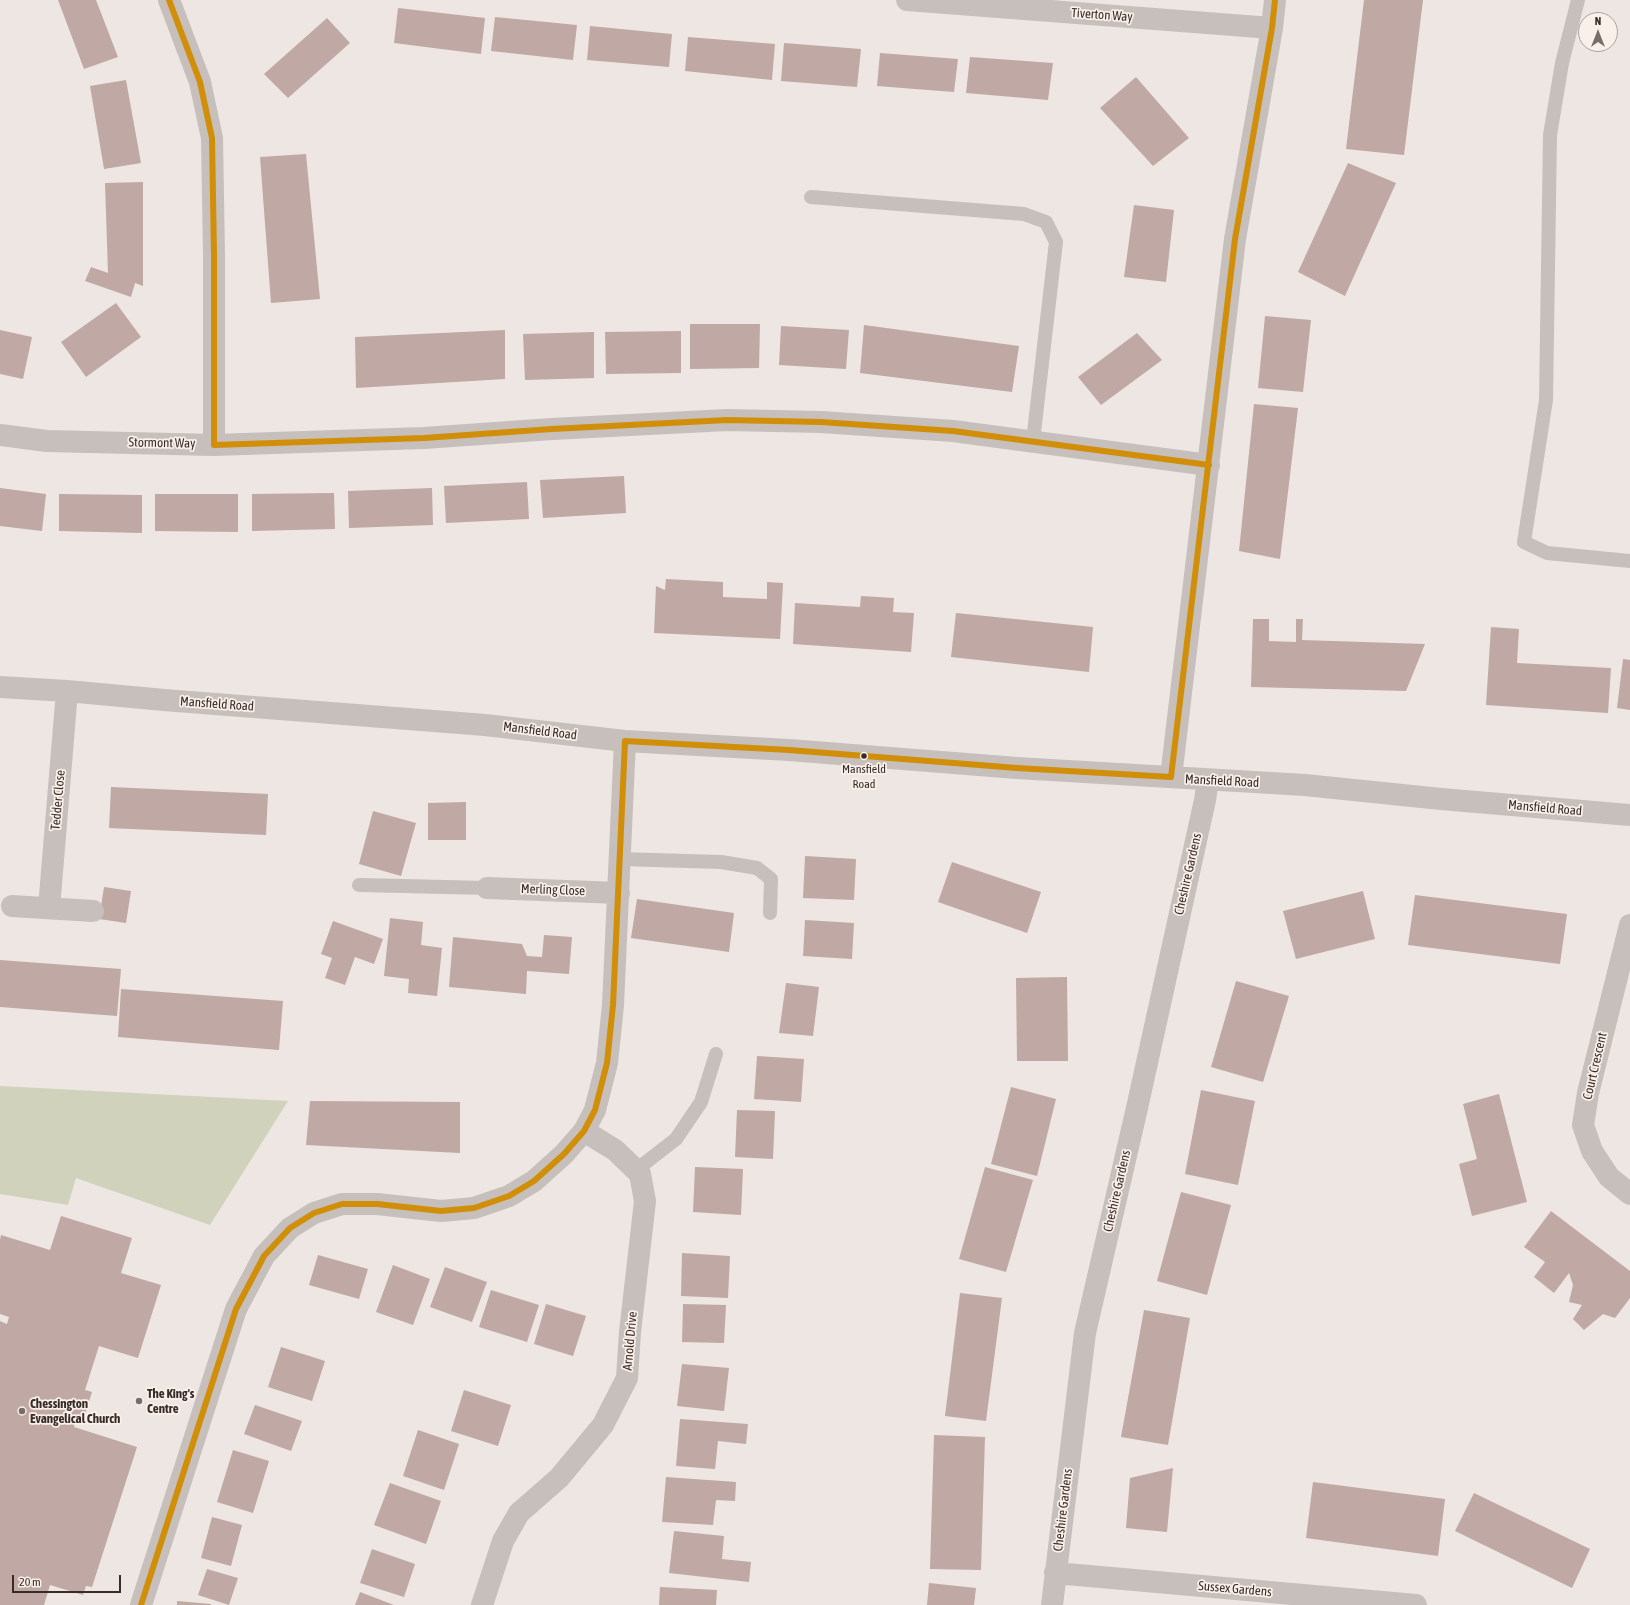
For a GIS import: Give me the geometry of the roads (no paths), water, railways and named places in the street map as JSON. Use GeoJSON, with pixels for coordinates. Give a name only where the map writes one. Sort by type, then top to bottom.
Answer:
{"type":"FeatureCollection","features":[{"type":"Feature","properties":{"kind":"street"},"geometry":{"type":"LineString","coordinates":[[169,0],[200,82],[212,138],[214,256],[214,445]]}},
{"type":"Feature","properties":{"kind":"street","name":"Tiverton Way"},"geometry":{"type":"LineString","coordinates":[[907,0],[1272,28]]}},
{"type":"Feature","properties":{"kind":"street"},"geometry":{"type":"LineString","coordinates":[[1171,777],[1235,239],[1272,28],[1275,0]]}},
{"type":"Feature","properties":{"kind":"street","name":"Stormont Way"},"geometry":{"type":"LineString","coordinates":[[0,435],[47,441],[214,445],[424,438],[552,429],[727,420],[821,422],[953,431],[1209,465]]}},
{"type":"Feature","properties":{"kind":"street","name":"Mansfield Road"},"geometry":{"type":"LineString","coordinates":[[0,688],[67,691],[485,725],[625,741],[789,750],[1017,768],[1305,785],[1440,799],[1630,815]]}},
{"type":"Feature","properties":{"kind":"street","name":"Tedder Close"},"geometry":{"type":"LineString","coordinates":[[49,908],[67,691]]}},
{"type":"Feature","properties":{"kind":"street"},"geometry":{"type":"LineString","coordinates":[[141,1605],[236,1309],[264,1256],[290,1228],[314,1213],[342,1204],[377,1204],[441,1211],[474,1208],[509,1196],[534,1181],[564,1154],[584,1132],[595,1110],[607,1063],[613,1005],[625,741]]}},
{"type":"Feature","properties":{"kind":"street","name":"Cheshire Gardens"},"geometry":{"type":"LineString","coordinates":[[1052,1605],[1085,1333],[1137,1108],[1205,800],[1208,780]]}},
{"type":"Feature","properties":{"kind":"street","name":"Merling Close"},"geometry":{"type":"LineString","coordinates":[[487,888],[618,893]]}},
{"type":"Feature","properties":{"kind":"street"},"geometry":{"type":"LineString","coordinates":[[12,906],[93,911]]}},
{"type":"Feature","properties":{"kind":"street","name":"Court Crescent"},"geometry":{"type":"LineString","coordinates":[[1630,925],[1588,1093],[1583,1125],[1592,1152],[1609,1177],[1630,1194]]}},
{"type":"Feature","properties":{"kind":"street","name":"Arnold Drive"},"geometry":{"type":"LineString","coordinates":[[482,1605],[503,1541],[519,1513],[559,1478],[603,1425],[627,1378],[630,1332],[646,1201],[640,1174],[615,1150],[584,1132]]}},
{"type":"Feature","properties":{"kind":"street","name":"Sussex Gardens"},"geometry":{"type":"LineString","coordinates":[[1055,1573],[1416,1605]]}},
{"type":"Feature","properties":{"kind":"lane"},"geometry":{"type":"LineString","coordinates":[[1578,0],[1562,63],[1550,135],[1546,400],[1524,542],[1547,552],[1630,561]]}},
{"type":"Feature","properties":{"kind":"lane"},"geometry":{"type":"LineString","coordinates":[[811,197],[1024,214],[1046,222],[1056,242],[1033,441]]}},
{"type":"Feature","properties":{"kind":"lane"},"geometry":{"type":"LineString","coordinates":[[620,859],[721,862],[757,868],[772,879],[770,913]]}},
{"type":"Feature","properties":{"kind":"lane"},"geometry":{"type":"LineString","coordinates":[[359,885],[487,888]]}},
{"type":"Feature","properties":{"kind":"lane"},"geometry":{"type":"LineString","coordinates":[[636,1170],[676,1139],[701,1102],[716,1054]]}},
{"type":"Feature","properties":{"kind":"place","name":"Mansfield Road"},"geometry":{"type":"Point","coordinates":[864,756]}},
{"type":"Feature","properties":{"kind":"place","name":"The King's Centre"},"geometry":{"type":"Point","coordinates":[139,1401]}},
{"type":"Feature","properties":{"kind":"place","name":"Chessington Evangelical Church"},"geometry":{"type":"Point","coordinates":[22,1411]}}]}
